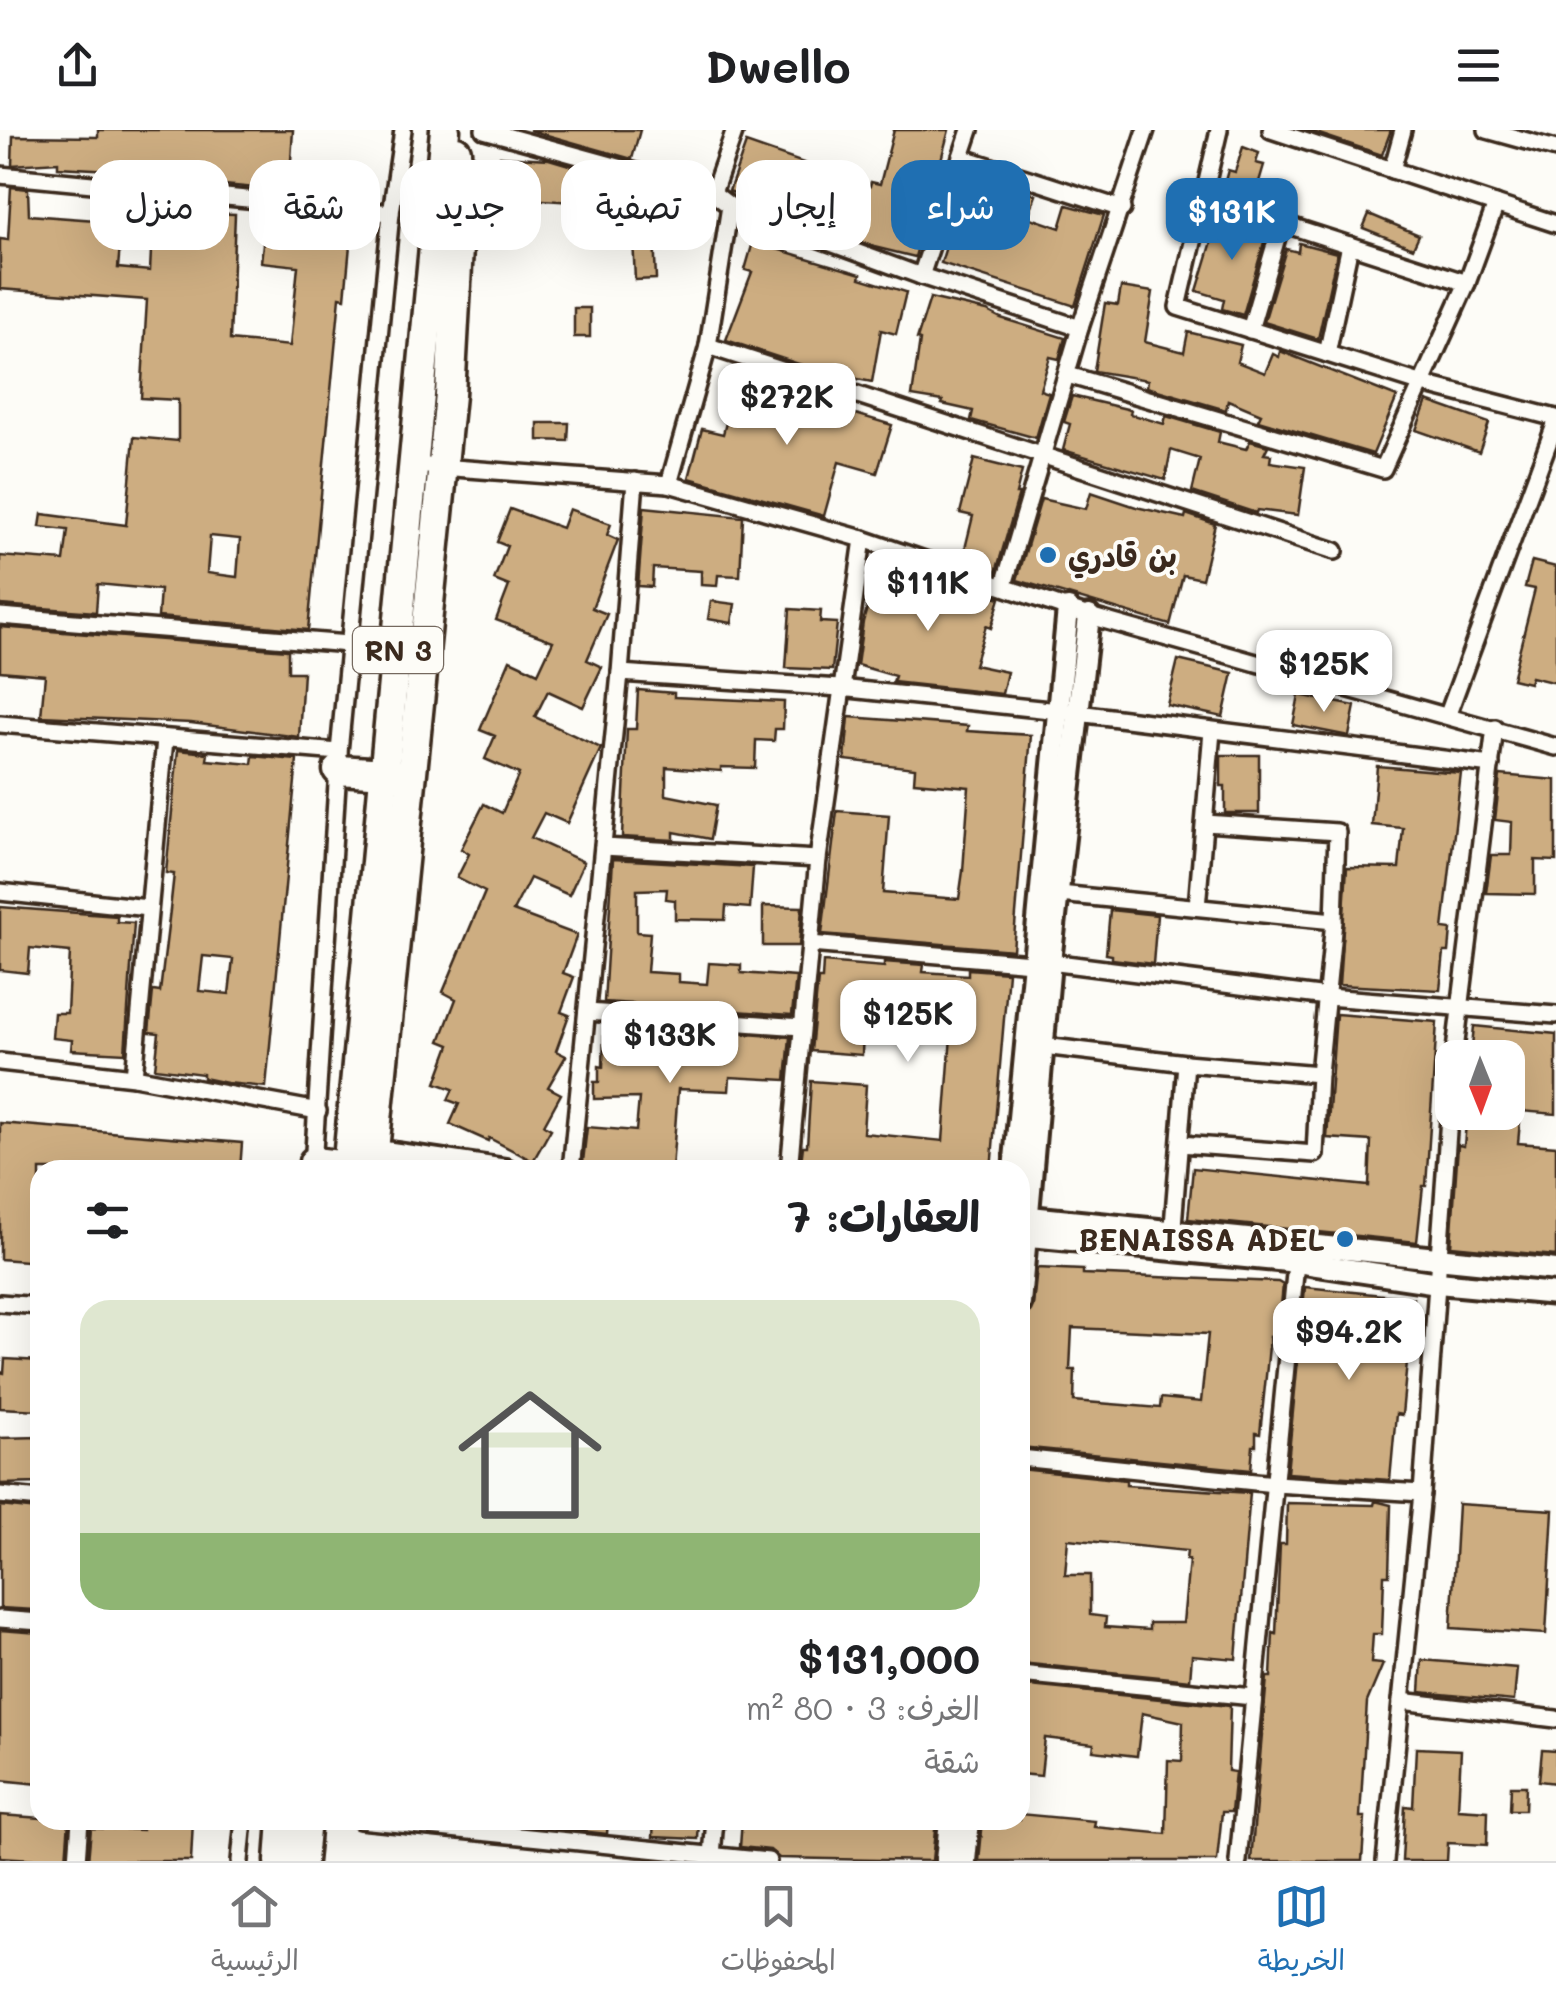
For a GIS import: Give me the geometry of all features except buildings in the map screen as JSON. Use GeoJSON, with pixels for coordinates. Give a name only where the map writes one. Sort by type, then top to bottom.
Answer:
{"type":"FeatureCollection","features":[{"type":"Feature","properties":{"kind":"highway","name":"RN 3"},"geometry":{"type":"LineString","coordinates":[[358,1160],[386,773],[445,130]]}},
{"type":"Feature","properties":{"kind":"highway","name":"RN 3"},"geometry":{"type":"LineString","coordinates":[[358,1160],[450,395],[460,211],[454,130]]}},
{"type":"Feature","properties":{"kind":"highway"},"geometry":{"type":"LineString","coordinates":[[339,761],[386,773]]}},
{"type":"Feature","properties":{"kind":"highway"},"geometry":{"type":"LineString","coordinates":[[280,1861],[282,1830]]}},
{"type":"Feature","properties":{"kind":"highway"},"geometry":{"type":"LineString","coordinates":[[302,1861],[305,1830]]}},
{"type":"Feature","properties":{"kind":"street"},"geometry":{"type":"LineString","coordinates":[[314,1160],[339,761],[402,130]]}},
{"type":"Feature","properties":{"kind":"street"},"geometry":{"type":"LineString","coordinates":[[716,182],[735,130]]}},
{"type":"Feature","properties":{"kind":"street"},"geometry":{"type":"LineString","coordinates":[[921,276],[970,130]]}},
{"type":"Feature","properties":{"kind":"street"},"geometry":{"type":"LineString","coordinates":[[1004,585],[1080,328],[1146,130]]}},
{"type":"Feature","properties":{"kind":"street"},"geometry":{"type":"LineString","coordinates":[[1220,130],[1178,308],[1422,384],[1556,420],[1448,714]]}},
{"type":"Feature","properties":{"kind":"street"},"geometry":{"type":"LineString","coordinates":[[1271,130],[1556,224]]}},
{"type":"Feature","properties":{"kind":"street"},"geometry":{"type":"LineString","coordinates":[[1392,170],[1403,130]]}},
{"type":"Feature","properties":{"kind":"street"},"geometry":{"type":"LineString","coordinates":[[1488,130],[1556,149]]}},
{"type":"Feature","properties":{"kind":"street"},"geometry":{"type":"LineString","coordinates":[[491,131],[594,160]]}},
{"type":"Feature","properties":{"kind":"street"},"geometry":{"type":"LineString","coordinates":[[962,157],[1122,208]]}},
{"type":"Feature","properties":{"kind":"street"},"geometry":{"type":"LineString","coordinates":[[0,174],[391,213]]}},
{"type":"Feature","properties":{"kind":"street"},"geometry":{"type":"LineString","coordinates":[[716,196],[730,206],[921,276],[1080,328]]}},
{"type":"Feature","properties":{"kind":"street"},"geometry":{"type":"LineString","coordinates":[[1204,198],[1467,283]]}},
{"type":"Feature","properties":{"kind":"street"},"geometry":{"type":"LineString","coordinates":[[1068,374],[1383,470],[1467,283],[1496,204]]}},
{"type":"Feature","properties":{"kind":"street"},"geometry":{"type":"LineString","coordinates":[[669,484],[708,346],[730,206]]}},
{"type":"Feature","properties":{"kind":"street"},"geometry":{"type":"LineString","coordinates":[[1250,330],[1281,224]]}},
{"type":"Feature","properties":{"kind":"street"},"geometry":{"type":"LineString","coordinates":[[1327,354],[1350,245]]}},
{"type":"Feature","properties":{"kind":"street"},"geometry":{"type":"LineString","coordinates":[[708,346],[1335,552]]}},
{"type":"Feature","properties":{"kind":"street"},"geometry":{"type":"LineString","coordinates":[[414,465],[669,484],[863,539],[1088,616],[1556,746]]}},
{"type":"Feature","properties":{"kind":"street"},"geometry":{"type":"LineString","coordinates":[[572,1160],[620,673],[634,481]]}},
{"type":"Feature","properties":{"kind":"street"},"geometry":{"type":"LineString","coordinates":[[790,1160],[818,859],[863,539]]}},
{"type":"Feature","properties":{"kind":"street"},"geometry":{"type":"LineString","coordinates":[[1068,609],[1068,712]]}},
{"type":"Feature","properties":{"kind":"street"},"geometry":{"type":"LineString","coordinates":[[0,616],[398,648]]}},
{"type":"Feature","properties":{"kind":"street"},"geometry":{"type":"LineString","coordinates":[[1015,1160],[1068,712],[1088,616]]}},
{"type":"Feature","properties":{"kind":"street"},"geometry":{"type":"LineString","coordinates":[[620,673],[840,688],[1491,764]]}},
{"type":"Feature","properties":{"kind":"street"},"geometry":{"type":"LineString","coordinates":[[0,724],[339,761]]}},
{"type":"Feature","properties":{"kind":"street"},"geometry":{"type":"LineString","coordinates":[[1455,1040],[1495,728]]}},
{"type":"Feature","properties":{"kind":"street"},"geometry":{"type":"LineString","coordinates":[[1198,907],[1212,730]]}},
{"type":"Feature","properties":{"kind":"street"},"geometry":{"type":"LineString","coordinates":[[134,1077],[165,740]]}},
{"type":"Feature","properties":{"kind":"street"},"geometry":{"type":"LineString","coordinates":[[1180,1144],[1314,1154],[1334,921],[1337,832],[1205,823]]}},
{"type":"Feature","properties":{"kind":"street"},"geometry":{"type":"LineString","coordinates":[[603,847],[818,859]]}},
{"type":"Feature","properties":{"kind":"street"},"geometry":{"type":"LineString","coordinates":[[0,892],[148,908]]}},
{"type":"Feature","properties":{"kind":"street"},"geometry":{"type":"LineString","coordinates":[[1049,892],[1334,921]]}},
{"type":"Feature","properties":{"kind":"street"},"geometry":{"type":"LineString","coordinates":[[810,944],[1041,962],[1327,997],[1556,1016]]}},
{"type":"Feature","properties":{"kind":"street"},"geometry":{"type":"LineString","coordinates":[[1030,1163],[1043,1046],[1041,962]]}},
{"type":"Feature","properties":{"kind":"street"},"geometry":{"type":"LineString","coordinates":[[587,1012],[802,1027]]}},
{"type":"Feature","properties":{"kind":"street"},"geometry":{"type":"LineString","coordinates":[[1043,1046],[1319,1074]]}},
{"type":"Feature","properties":{"kind":"street"},"geometry":{"type":"LineString","coordinates":[[0,1062],[134,1077],[318,1111]]}},
{"type":"Feature","properties":{"kind":"street"},"geometry":{"type":"LineString","coordinates":[[1172,1242],[1186,1063]]}},
{"type":"Feature","properties":{"kind":"street"},"geometry":{"type":"LineString","coordinates":[[1384,1861],[1422,1493],[1448,1130]]}},
{"type":"Feature","properties":{"kind":"street"},"geometry":{"type":"LineString","coordinates":[[1030,1227],[1297,1253],[1438,1257],[1556,1270]]}},
{"type":"Feature","properties":{"kind":"street"},"geometry":{"type":"LineString","coordinates":[[1297,1253],[1438,1283],[1556,1294]]}},
{"type":"Feature","properties":{"kind":"street"},"geometry":{"type":"LineString","coordinates":[[1238,1861],[1297,1253]]}},
{"type":"Feature","properties":{"kind":"street"},"geometry":{"type":"LineString","coordinates":[[0,1303],[30,1305]]}},
{"type":"Feature","properties":{"kind":"street"},"geometry":{"type":"LineString","coordinates":[[1030,1459],[1275,1484],[1422,1493]]}},
{"type":"Feature","properties":{"kind":"street"},"geometry":{"type":"LineString","coordinates":[[0,1495],[30,1497]]}},
{"type":"Feature","properties":{"kind":"street"},"geometry":{"type":"LineString","coordinates":[[0,1619],[30,1621]]}},
{"type":"Feature","properties":{"kind":"street"},"geometry":{"type":"LineString","coordinates":[[1030,1675],[1253,1697]]}},
{"type":"Feature","properties":{"kind":"street"},"geometry":{"type":"LineString","coordinates":[[1401,1701],[1556,1718]]}},
{"type":"Feature","properties":{"kind":"street"},"geometry":{"type":"LineString","coordinates":[[76,1861],[79,1830]]}},
{"type":"Feature","properties":{"kind":"street"},"geometry":{"type":"LineString","coordinates":[[240,1861],[243,1830]]}},
{"type":"Feature","properties":{"kind":"street"},"geometry":{"type":"LineString","coordinates":[[512,1830],[768,1861]]}},
{"type":"Feature","properties":{"kind":"street"},"geometry":{"type":"LineString","coordinates":[[712,1856],[714,1830]]}},
{"type":"Feature","properties":{"kind":"street"},"geometry":{"type":"LineString","coordinates":[[946,1861],[949,1830]]}},
{"type":"Feature","properties":{"kind":"street"},"geometry":{"type":"LineString","coordinates":[[965,1861],[968,1830]]}},
{"type":"Feature","properties":{"kind":"place","name":"بن قادري"},"geometry":{"type":"Point","coordinates":[1048,555]}},
{"type":"Feature","properties":{"kind":"place","name":"BENAISSA ADEL"},"geometry":{"type":"Point","coordinates":[1345,1239]}}]}
